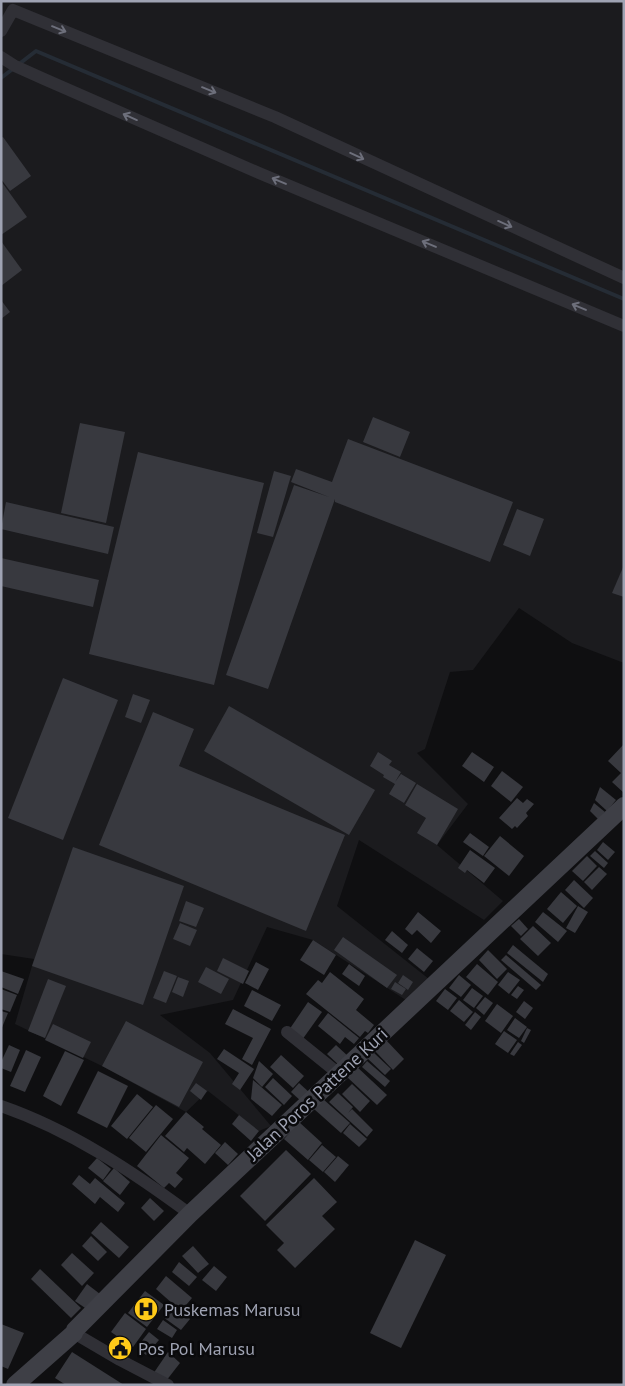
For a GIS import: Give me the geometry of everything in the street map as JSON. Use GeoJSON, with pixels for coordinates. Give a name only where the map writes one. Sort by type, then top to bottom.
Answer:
{"type":"FeatureCollection","features":[{"type":"Feature","properties":{"kind":"street"},"geometry":{"type":"LineString","coordinates":[[1,31],[14,10],[275,117],[624,278]]}},
{"type":"Feature","properties":{"kind":"street"},"geometry":{"type":"LineString","coordinates":[[6,60],[259,173],[624,326]]}},
{"type":"Feature","properties":{"kind":"street","name":"Jalan Poros Pattene Kuri"},"geometry":{"type":"LineString","coordinates":[[15,1385],[74,1333],[74,1330],[190,1214],[624,806]]}},
{"type":"Feature","properties":{"kind":"street"},"geometry":{"type":"LineString","coordinates":[[287,1032],[338,1074]]}},
{"type":"Feature","properties":{"kind":"street"},"geometry":{"type":"LineString","coordinates":[[1,1106],[48,1126],[96,1150],[156,1188],[190,1214]]}},
{"type":"Feature","properties":{"kind":"street"},"geometry":{"type":"LineString","coordinates":[[74,1333],[168,1385]]}},
{"type":"Feature","properties":{"kind":"shaded area"},"geometry":{"type":"Polygon","coordinates":[[[1,1],[624,1],[624,663],[572,643],[519,608],[473,670],[450,672],[425,749],[417,753],[468,804],[437,845],[503,901],[484,920],[359,840],[337,906],[434,983],[412,1004],[313,940],[267,927],[233,1000],[160,1015],[210,1053],[271,1126],[259,1131],[208,1091],[186,1112],[102,1066],[15,1024],[34,959],[1,954],[1,1]]]}},
{"type":"Feature","properties":{"kind":"building"},"geometry":{"type":"Polygon","coordinates":[[[3,137],[31,176],[10,191],[1,179],[1,138],[3,137]]]}},
{"type":"Feature","properties":{"kind":"building"},"geometry":{"type":"Polygon","coordinates":[[[1,181],[27,217],[1,235],[1,181]]]}},
{"type":"Feature","properties":{"kind":"building"},"geometry":{"type":"Polygon","coordinates":[[[1,241],[22,270],[1,286],[1,241]]]}},
{"type":"Feature","properties":{"kind":"building"},"geometry":{"type":"Polygon","coordinates":[[[1,300],[10,312],[1,319],[1,300]]]}},
{"type":"Feature","properties":{"kind":"building"},"geometry":{"type":"Polygon","coordinates":[[[373,417],[410,432],[400,457],[363,442],[373,417]]]}},
{"type":"Feature","properties":{"kind":"building"},"geometry":{"type":"Polygon","coordinates":[[[80,423],[125,432],[106,523],[61,513],[80,423]]]}},
{"type":"Feature","properties":{"kind":"building"},"geometry":{"type":"Polygon","coordinates":[[[348,439],[513,502],[490,562],[335,502],[335,499],[268,689],[226,675],[294,485],[329,497],[291,482],[296,469],[332,482],[348,439]]]}},
{"type":"Feature","properties":{"kind":"building"},"geometry":{"type":"Polygon","coordinates":[[[138,452],[264,483],[214,685],[89,654],[138,452]]]}},
{"type":"Feature","properties":{"kind":"building"},"geometry":{"type":"Polygon","coordinates":[[[274,471],[291,476],[273,537],[257,533],[274,471]]]}},
{"type":"Feature","properties":{"kind":"building"},"geometry":{"type":"Polygon","coordinates":[[[6,502],[114,527],[108,554],[1,529],[6,502]]]}},
{"type":"Feature","properties":{"kind":"building"},"geometry":{"type":"Polygon","coordinates":[[[517,509],[544,519],[530,556],[503,545],[517,509]]]}},
{"type":"Feature","properties":{"kind":"building"},"geometry":{"type":"Polygon","coordinates":[[[1,558],[99,580],[93,607],[1,586],[1,558]]]}},
{"type":"Feature","properties":{"kind":"building"},"geometry":{"type":"Polygon","coordinates":[[[624,565],[624,597],[612,593],[624,565]]]}},
{"type":"Feature","properties":{"kind":"building"},"geometry":{"type":"Polygon","coordinates":[[[63,678],[118,700],[63,840],[8,818],[63,678]]]}},
{"type":"Feature","properties":{"kind":"building"},"geometry":{"type":"Polygon","coordinates":[[[133,694],[150,700],[141,723],[125,717],[133,694]]]}},
{"type":"Feature","properties":{"kind":"building"},"geometry":{"type":"Polygon","coordinates":[[[229,706],[375,790],[349,835],[204,751],[229,706]]]}},
{"type":"Feature","properties":{"kind":"building"},"geometry":{"type":"Polygon","coordinates":[[[153,712],[194,729],[179,766],[345,835],[306,931],[99,845],[153,712]]]}},
{"type":"Feature","properties":{"kind":"building"},"geometry":{"type":"Polygon","coordinates":[[[624,744],[624,793],[612,782],[621,773],[608,761],[624,744]]]}},
{"type":"Feature","properties":{"kind":"building"},"geometry":{"type":"Polygon","coordinates":[[[378,752],[392,761],[389,765],[401,772],[395,782],[401,774],[416,783],[404,803],[389,794],[395,784],[370,766],[378,752]]]}},
{"type":"Feature","properties":{"kind":"building"},"geometry":{"type":"Polygon","coordinates":[[[472,752],[494,767],[484,782],[462,766],[472,752]]]}},
{"type":"Feature","properties":{"kind":"building"},"geometry":{"type":"Polygon","coordinates":[[[502,771],[523,787],[511,802],[491,786],[502,771]]]}},
{"type":"Feature","properties":{"kind":"building"},"geometry":{"type":"Polygon","coordinates":[[[417,784],[458,809],[437,845],[417,833],[426,818],[405,805],[417,784]]]}},
{"type":"Feature","properties":{"kind":"building"},"geometry":{"type":"Polygon","coordinates":[[[600,787],[616,800],[607,811],[595,800],[600,787]]]}},
{"type":"Feature","properties":{"kind":"building"},"geometry":{"type":"Polygon","coordinates":[[[517,798],[523,803],[527,799],[534,804],[526,813],[528,816],[517,828],[515,826],[512,829],[499,818],[517,798]]]}},
{"type":"Feature","properties":{"kind":"building"},"geometry":{"type":"Polygon","coordinates":[[[594,803],[605,812],[598,819],[590,811],[594,803]]]}},
{"type":"Feature","properties":{"kind":"building"},"geometry":{"type":"Polygon","coordinates":[[[470,833],[489,847],[483,856],[463,842],[470,833]]]}},
{"type":"Feature","properties":{"kind":"building"},"geometry":{"type":"Polygon","coordinates":[[[500,836],[524,856],[509,876],[484,856],[500,836]]]}},
{"type":"Feature","properties":{"kind":"building"},"geometry":{"type":"Polygon","coordinates":[[[603,842],[615,852],[608,860],[597,850],[603,842]]]}},
{"type":"Feature","properties":{"kind":"building"},"geometry":{"type":"Polygon","coordinates":[[[73,847],[184,886],[143,1005],[32,966],[73,847]]]}},
{"type":"Feature","properties":{"kind":"building"},"geometry":{"type":"Polygon","coordinates":[[[470,850],[495,868],[484,883],[467,870],[465,873],[458,868],[470,850]]]}},
{"type":"Feature","properties":{"kind":"building"},"geometry":{"type":"Polygon","coordinates":[[[595,851],[608,863],[604,868],[590,856],[595,851]]]}},
{"type":"Feature","properties":{"kind":"building"},"geometry":{"type":"Polygon","coordinates":[[[587,856],[597,866],[583,881],[572,871],[587,856]]]}},
{"type":"Feature","properties":{"kind":"building"},"geometry":{"type":"Polygon","coordinates":[[[599,867],[607,874],[592,890],[584,882],[599,867]]]}},
{"type":"Feature","properties":{"kind":"building"},"geometry":{"type":"Polygon","coordinates":[[[574,880],[593,898],[584,908],[565,890],[574,880]]]}},
{"type":"Feature","properties":{"kind":"building"},"geometry":{"type":"Polygon","coordinates":[[[561,892],[577,906],[563,923],[547,909],[561,892]]]}},
{"type":"Feature","properties":{"kind":"building"},"geometry":{"type":"Polygon","coordinates":[[[186,901],[204,908],[196,927],[179,921],[186,901]]]}},
{"type":"Feature","properties":{"kind":"building"},"geometry":{"type":"Polygon","coordinates":[[[578,906],[588,912],[575,933],[566,928],[578,906]]]}},
{"type":"Feature","properties":{"kind":"building"},"geometry":{"type":"Polygon","coordinates":[[[418,912],[441,931],[431,943],[417,930],[412,935],[405,929],[418,912]]]}},
{"type":"Feature","properties":{"kind":"building"},"geometry":{"type":"Polygon","coordinates":[[[543,912],[567,931],[558,942],[535,922],[543,912]]]}},
{"type":"Feature","properties":{"kind":"building"},"geometry":{"type":"Polygon","coordinates":[[[519,919],[528,929],[521,936],[511,926],[519,919]]]}},
{"type":"Feature","properties":{"kind":"building"},"geometry":{"type":"Polygon","coordinates":[[[180,923],[197,930],[190,946],[173,939],[180,923]]]}},
{"type":"Feature","properties":{"kind":"building"},"geometry":{"type":"Polygon","coordinates":[[[533,926],[551,943],[538,956],[520,939],[533,926]]]}},
{"type":"Feature","properties":{"kind":"building"},"geometry":{"type":"Polygon","coordinates":[[[392,931],[408,945],[402,953],[385,940],[392,931]]]}},
{"type":"Feature","properties":{"kind":"building"},"geometry":{"type":"Polygon","coordinates":[[[343,937],[397,975],[387,988],[334,950],[343,937]]]}},
{"type":"Feature","properties":{"kind":"building"},"geometry":{"type":"Polygon","coordinates":[[[313,940],[336,955],[324,975],[300,960],[313,940]]]}},
{"type":"Feature","properties":{"kind":"building"},"geometry":{"type":"Polygon","coordinates":[[[513,945],[548,974],[543,982],[507,953],[513,945]]]}},
{"type":"Feature","properties":{"kind":"building"},"geometry":{"type":"Polygon","coordinates":[[[417,948],[433,961],[424,972],[408,959],[417,948]]]}},
{"type":"Feature","properties":{"kind":"building"},"geometry":{"type":"Polygon","coordinates":[[[488,950],[507,969],[497,979],[479,960],[488,950]]]}},
{"type":"Feature","properties":{"kind":"building"},"geometry":{"type":"Polygon","coordinates":[[[506,955],[541,985],[536,990],[501,960],[506,955]]]}},
{"type":"Feature","properties":{"kind":"building"},"geometry":{"type":"Polygon","coordinates":[[[223,958],[249,971],[243,984],[217,971],[223,958]]]}},
{"type":"Feature","properties":{"kind":"building"},"geometry":{"type":"Polygon","coordinates":[[[256,962],[269,969],[258,990],[245,983],[256,962]]]}},
{"type":"Feature","properties":{"kind":"building"},"geometry":{"type":"Polygon","coordinates":[[[349,964],[365,976],[359,986],[342,974],[349,964]]]}},
{"type":"Feature","properties":{"kind":"building"},"geometry":{"type":"Polygon","coordinates":[[[477,964],[498,982],[488,995],[466,977],[477,964]]]}},
{"type":"Feature","properties":{"kind":"building"},"geometry":{"type":"Polygon","coordinates":[[[206,967],[229,979],[221,994],[198,982],[206,967]]]}},
{"type":"Feature","properties":{"kind":"building"},"geometry":{"type":"Polygon","coordinates":[[[1,971],[24,979],[18,994],[1,987],[1,971]]]}},
{"type":"Feature","properties":{"kind":"building"},"geometry":{"type":"Polygon","coordinates":[[[164,971],[177,976],[166,1003],[153,998],[164,971]]]}},
{"type":"Feature","properties":{"kind":"building"},"geometry":{"type":"Polygon","coordinates":[[[330,972],[364,999],[356,1010],[374,1025],[368,1033],[365,1031],[360,1037],[306,994],[318,980],[322,983],[330,972]]]}},
{"type":"Feature","properties":{"kind":"building"},"geometry":{"type":"Polygon","coordinates":[[[508,972],[520,980],[509,994],[498,985],[508,972]]]}},
{"type":"Feature","properties":{"kind":"building"},"geometry":{"type":"Polygon","coordinates":[[[403,975],[413,982],[408,990],[398,983],[403,975]]]}},
{"type":"Feature","properties":{"kind":"building"},"geometry":{"type":"Polygon","coordinates":[[[459,975],[471,985],[461,997],[449,988],[459,975]]]}},
{"type":"Feature","properties":{"kind":"building"},"geometry":{"type":"Polygon","coordinates":[[[178,977],[189,981],[183,997],[172,992],[178,977]]]}},
{"type":"Feature","properties":{"kind":"building"},"geometry":{"type":"Polygon","coordinates":[[[48,979],[66,986],[45,1038],[28,1031],[48,979]]]}},
{"type":"Feature","properties":{"kind":"building"},"geometry":{"type":"Polygon","coordinates":[[[395,982],[406,989],[402,995],[391,989],[395,982]]]}},
{"type":"Feature","properties":{"kind":"building"},"geometry":{"type":"Polygon","coordinates":[[[518,986],[524,990],[517,999],[511,995],[518,986]]]}},
{"type":"Feature","properties":{"kind":"building"},"geometry":{"type":"Polygon","coordinates":[[[472,988],[483,996],[474,1008],[463,1000],[472,988]]]}},
{"type":"Feature","properties":{"kind":"building"},"geometry":{"type":"Polygon","coordinates":[[[1,989],[17,995],[10,1012],[1,1009],[1,989]]]}},
{"type":"Feature","properties":{"kind":"building"},"geometry":{"type":"Polygon","coordinates":[[[445,989],[457,998],[448,1010],[436,1001],[445,989]]]}},
{"type":"Feature","properties":{"kind":"building"},"geometry":{"type":"Polygon","coordinates":[[[252,990],[281,1005],[272,1021],[244,1006],[252,990]]]}},
{"type":"Feature","properties":{"kind":"building"},"geometry":{"type":"Polygon","coordinates":[[[485,997],[493,1003],[484,1015],[476,1008],[485,997]]]}},
{"type":"Feature","properties":{"kind":"building"},"geometry":{"type":"Polygon","coordinates":[[[459,1000],[473,1012],[464,1022],[450,1011],[459,1000]]]}},
{"type":"Feature","properties":{"kind":"building"},"geometry":{"type":"Polygon","coordinates":[[[524,1001],[533,1008],[525,1019],[516,1012],[524,1001]]]}},
{"type":"Feature","properties":{"kind":"building"},"geometry":{"type":"Polygon","coordinates":[[[308,1002],[322,1012],[302,1040],[289,1030],[308,1002]]]}},
{"type":"Feature","properties":{"kind":"building"},"geometry":{"type":"Polygon","coordinates":[[[497,1004],[513,1016],[501,1033],[485,1021],[497,1004]]]}},
{"type":"Feature","properties":{"kind":"building"},"geometry":{"type":"Polygon","coordinates":[[[233,1009],[271,1029],[252,1065],[242,1059],[253,1038],[225,1024],[233,1009]]]}},
{"type":"Feature","properties":{"kind":"building"},"geometry":{"type":"Polygon","coordinates":[[[1,1011],[8,1013],[1,1030],[1,1011]]]}},
{"type":"Feature","properties":{"kind":"building"},"geometry":{"type":"Polygon","coordinates":[[[475,1012],[481,1017],[471,1030],[465,1025],[475,1012]]]}},
{"type":"Feature","properties":{"kind":"building"},"geometry":{"type":"Polygon","coordinates":[[[328,1013],[359,1038],[354,1044],[345,1037],[340,1044],[318,1026],[328,1013]]]}},
{"type":"Feature","properties":{"kind":"building"},"geometry":{"type":"Polygon","coordinates":[[[515,1018],[527,1027],[519,1038],[507,1030],[515,1018]]]}},
{"type":"Feature","properties":{"kind":"building"},"geometry":{"type":"Polygon","coordinates":[[[126,1021],[203,1062],[179,1107],[102,1066],[126,1021]]]}},
{"type":"Feature","properties":{"kind":"building"},"geometry":{"type":"Polygon","coordinates":[[[53,1024],[91,1042],[83,1058],[45,1040],[53,1024]]]}},
{"type":"Feature","properties":{"kind":"building"},"geometry":{"type":"Polygon","coordinates":[[[527,1028],[531,1030],[524,1043],[521,1041],[527,1028]]]}},
{"type":"Feature","properties":{"kind":"building"},"geometry":{"type":"Polygon","coordinates":[[[504,1031],[517,1040],[508,1053],[495,1044],[504,1031]]]}},
{"type":"Feature","properties":{"kind":"building"},"geometry":{"type":"Polygon","coordinates":[[[386,1040],[404,1059],[393,1070],[375,1051],[386,1040]]]}},
{"type":"Feature","properties":{"kind":"building"},"geometry":{"type":"Polygon","coordinates":[[[518,1042],[522,1045],[514,1056],[510,1054],[518,1042]]]}},
{"type":"Feature","properties":{"kind":"building"},"geometry":{"type":"Polygon","coordinates":[[[9,1045],[20,1050],[11,1072],[1,1068],[1,1062],[9,1045]]]}},
{"type":"Feature","properties":{"kind":"building"},"geometry":{"type":"Polygon","coordinates":[[[336,1045],[350,1058],[341,1067],[327,1054],[336,1045]]]}},
{"type":"Feature","properties":{"kind":"building"},"geometry":{"type":"Polygon","coordinates":[[[224,1049],[254,1069],[240,1090],[232,1084],[239,1073],[217,1059],[224,1049]]]}},
{"type":"Feature","properties":{"kind":"building"},"geometry":{"type":"Polygon","coordinates":[[[26,1050],[41,1057],[25,1092],[10,1086],[26,1050]]]}},
{"type":"Feature","properties":{"kind":"building"},"geometry":{"type":"Polygon","coordinates":[[[65,1051],[84,1060],[61,1106],[43,1096],[65,1051]]]}},
{"type":"Feature","properties":{"kind":"building"},"geometry":{"type":"Polygon","coordinates":[[[373,1052],[391,1069],[385,1075],[367,1058],[373,1052]]]}},
{"type":"Feature","properties":{"kind":"building"},"geometry":{"type":"Polygon","coordinates":[[[281,1055],[304,1076],[293,1088],[270,1067],[281,1055]]]}},
{"type":"Feature","properties":{"kind":"building"},"geometry":{"type":"Polygon","coordinates":[[[259,1061],[273,1074],[262,1087],[253,1078],[259,1061]]]}},
{"type":"Feature","properties":{"kind":"building"},"geometry":{"type":"Polygon","coordinates":[[[367,1061],[390,1081],[385,1087],[362,1067],[367,1061]]]}},
{"type":"Feature","properties":{"kind":"building"},"geometry":{"type":"Polygon","coordinates":[[[356,1066],[387,1095],[377,1105],[347,1077],[356,1066]]]}},
{"type":"Feature","properties":{"kind":"building"},"geometry":{"type":"Polygon","coordinates":[[[98,1071],[128,1086],[107,1128],[77,1113],[98,1071]]]}},
{"type":"Feature","properties":{"kind":"building"},"geometry":{"type":"Polygon","coordinates":[[[273,1078],[292,1096],[284,1105],[265,1087],[273,1078]]]}},
{"type":"Feature","properties":{"kind":"building"},"geometry":{"type":"Polygon","coordinates":[[[253,1080],[282,1105],[272,1116],[251,1099],[253,1080]]]}},
{"type":"Feature","properties":{"kind":"building"},"geometry":{"type":"Polygon","coordinates":[[[196,1083],[207,1091],[201,1100],[190,1091],[196,1083]]]}},
{"type":"Feature","properties":{"kind":"building"},"geometry":{"type":"Polygon","coordinates":[[[299,1083],[310,1093],[302,1102],[291,1092],[299,1083]]]}},
{"type":"Feature","properties":{"kind":"building"},"geometry":{"type":"Polygon","coordinates":[[[352,1084],[370,1101],[360,1112],[342,1094],[352,1084]]]}},
{"type":"Feature","properties":{"kind":"building"},"geometry":{"type":"Polygon","coordinates":[[[338,1093],[353,1107],[348,1113],[352,1109],[373,1130],[367,1137],[329,1102],[338,1093]]]}},
{"type":"Feature","properties":{"kind":"building"},"geometry":{"type":"Polygon","coordinates":[[[137,1094],[153,1107],[127,1139],[111,1126],[137,1094]]]}},
{"type":"Feature","properties":{"kind":"building"},"geometry":{"type":"Polygon","coordinates":[[[323,1099],[350,1123],[341,1133],[314,1109],[323,1099]]]}},
{"type":"Feature","properties":{"kind":"building"},"geometry":{"type":"Polygon","coordinates":[[[156,1105],[173,1119],[146,1152],[129,1138],[156,1105]]]}},
{"type":"Feature","properties":{"kind":"building"},"geometry":{"type":"Polygon","coordinates":[[[186,1112],[221,1145],[205,1164],[187,1148],[184,1152],[165,1136],[186,1112]]]}},
{"type":"Feature","properties":{"kind":"building"},"geometry":{"type":"Polygon","coordinates":[[[239,1115],[259,1131],[251,1141],[232,1124],[239,1115]]]}},
{"type":"Feature","properties":{"kind":"building"},"geometry":{"type":"Polygon","coordinates":[[[299,1122],[322,1143],[308,1160],[284,1139],[299,1122]]]}},
{"type":"Feature","properties":{"kind":"building"},"geometry":{"type":"Polygon","coordinates":[[[350,1124],[367,1139],[359,1147],[343,1133],[350,1124]]]}},
{"type":"Feature","properties":{"kind":"building"},"geometry":{"type":"Polygon","coordinates":[[[161,1135],[189,1158],[176,1173],[183,1179],[175,1188],[169,1183],[164,1188],[137,1166],[161,1135]]]}},
{"type":"Feature","properties":{"kind":"building"},"geometry":{"type":"Polygon","coordinates":[[[225,1142],[238,1154],[228,1165],[215,1153],[225,1142]]]}},
{"type":"Feature","properties":{"kind":"building"},"geometry":{"type":"Polygon","coordinates":[[[322,1145],[336,1157],[323,1172],[309,1160],[322,1145]]]}},
{"type":"Feature","properties":{"kind":"building"},"geometry":{"type":"Polygon","coordinates":[[[286,1150],[311,1174],[265,1221],[240,1196],[286,1150]]]}},
{"type":"Feature","properties":{"kind":"building"},"geometry":{"type":"Polygon","coordinates":[[[338,1156],[349,1165],[335,1182],[324,1172],[338,1156]]]}},
{"type":"Feature","properties":{"kind":"building"},"geometry":{"type":"Polygon","coordinates":[[[97,1158],[111,1169],[103,1180],[88,1168],[97,1158]]]}},
{"type":"Feature","properties":{"kind":"building"},"geometry":{"type":"Polygon","coordinates":[[[114,1168],[130,1182],[120,1195],[103,1181],[114,1168]]]}},
{"type":"Feature","properties":{"kind":"building"},"geometry":{"type":"Polygon","coordinates":[[[79,1175],[90,1184],[95,1178],[125,1203],[118,1212],[100,1197],[95,1204],[72,1184],[79,1175]]]}},
{"type":"Feature","properties":{"kind":"building"},"geometry":{"type":"Polygon","coordinates":[[[314,1178],[337,1202],[322,1216],[335,1229],[295,1268],[277,1250],[284,1243],[266,1225],[314,1178]]]}},
{"type":"Feature","properties":{"kind":"building"},"geometry":{"type":"Polygon","coordinates":[[[150,1198],[164,1211],[154,1221],[141,1208],[150,1198]]]}},
{"type":"Feature","properties":{"kind":"building"},"geometry":{"type":"Polygon","coordinates":[[[101,1222],[129,1247],[119,1258],[91,1233],[101,1222]]]}},
{"type":"Feature","properties":{"kind":"building"},"geometry":{"type":"Polygon","coordinates":[[[91,1236],[107,1252],[98,1261],[82,1246],[91,1236]]]}},
{"type":"Feature","properties":{"kind":"building"},"geometry":{"type":"Polygon","coordinates":[[[415,1240],[446,1255],[401,1348],[370,1333],[415,1240]]]}},
{"type":"Feature","properties":{"kind":"building"},"geometry":{"type":"Polygon","coordinates":[[[193,1246],[209,1264],[198,1273],[182,1256],[193,1246]]]}},
{"type":"Feature","properties":{"kind":"building"},"geometry":{"type":"Polygon","coordinates":[[[72,1253],[94,1273],[82,1286],[61,1265],[72,1253]]]}},
{"type":"Feature","properties":{"kind":"building"},"geometry":{"type":"Polygon","coordinates":[[[179,1262],[197,1277],[189,1286],[172,1272],[179,1262]]]}},
{"type":"Feature","properties":{"kind":"building"},"geometry":{"type":"Polygon","coordinates":[[[214,1266],[227,1277],[216,1291],[202,1280],[214,1266]]]}},
{"type":"Feature","properties":{"kind":"building"},"geometry":{"type":"Polygon","coordinates":[[[40,1269],[81,1308],[71,1318],[31,1279],[40,1269]]]}},
{"type":"Feature","properties":{"kind":"building"},"geometry":{"type":"Polygon","coordinates":[[[166,1276],[192,1298],[181,1311],[156,1289],[166,1276]]]}},
{"type":"Feature","properties":{"kind":"building"},"geometry":{"type":"Polygon","coordinates":[[[87,1284],[100,1294],[88,1310],[75,1301],[87,1284]]]}},
{"type":"Feature","properties":{"kind":"building","name":"Puskemas Marusu"},"geometry":{"type":"Polygon","coordinates":[[[145,1291],[164,1305],[147,1327],[128,1313],[145,1291]]]}},
{"type":"Feature","properties":{"kind":"building"},"geometry":{"type":"Polygon","coordinates":[[[172,1305],[190,1319],[181,1330],[163,1317],[172,1305]]]}},
{"type":"Feature","properties":{"kind":"building","name":"Puskemas Marusu"},"geometry":{"type":"Polygon","coordinates":[[[125,1313],[146,1329],[133,1347],[111,1332],[125,1313]]]}},
{"type":"Feature","properties":{"kind":"building"},"geometry":{"type":"Polygon","coordinates":[[[163,1320],[177,1330],[172,1338],[157,1329],[163,1320]]]}},
{"type":"Feature","properties":{"kind":"building"},"geometry":{"type":"Polygon","coordinates":[[[1,1324],[24,1333],[8,1369],[1,1366],[1,1324]]]}},
{"type":"Feature","properties":{"kind":"building"},"geometry":{"type":"Polygon","coordinates":[[[149,1332],[159,1340],[146,1355],[137,1347],[149,1332]]]}},
{"type":"Feature","properties":{"kind":"building","name":"Pos Pol Marusu"},"geometry":{"type":"Polygon","coordinates":[[[115,1337],[132,1349],[125,1360],[107,1348],[115,1337]]]}},
{"type":"Feature","properties":{"kind":"building"},"geometry":{"type":"Polygon","coordinates":[[[72,1352],[124,1385],[66,1385],[55,1378],[72,1352]]]}},
{"type":"Feature","properties":{"kind":"building"},"geometry":{"type":"Polygon","coordinates":[[[168,1352],[180,1363],[166,1381],[153,1374],[168,1352]]]}},
{"type":"Feature","properties":{"kind":"waterway"},"geometry":{"type":"LineString","coordinates":[[1,78],[36,51],[624,299]]}},
{"type":"Feature","properties":{"kind":"place","name":"Puskemas Marusu"},"geometry":{"type":"Point","coordinates":[146,1309]}},
{"type":"Feature","properties":{"kind":"place","name":"Pos Pol Marusu"},"geometry":{"type":"Point","coordinates":[120,1348]}}]}
